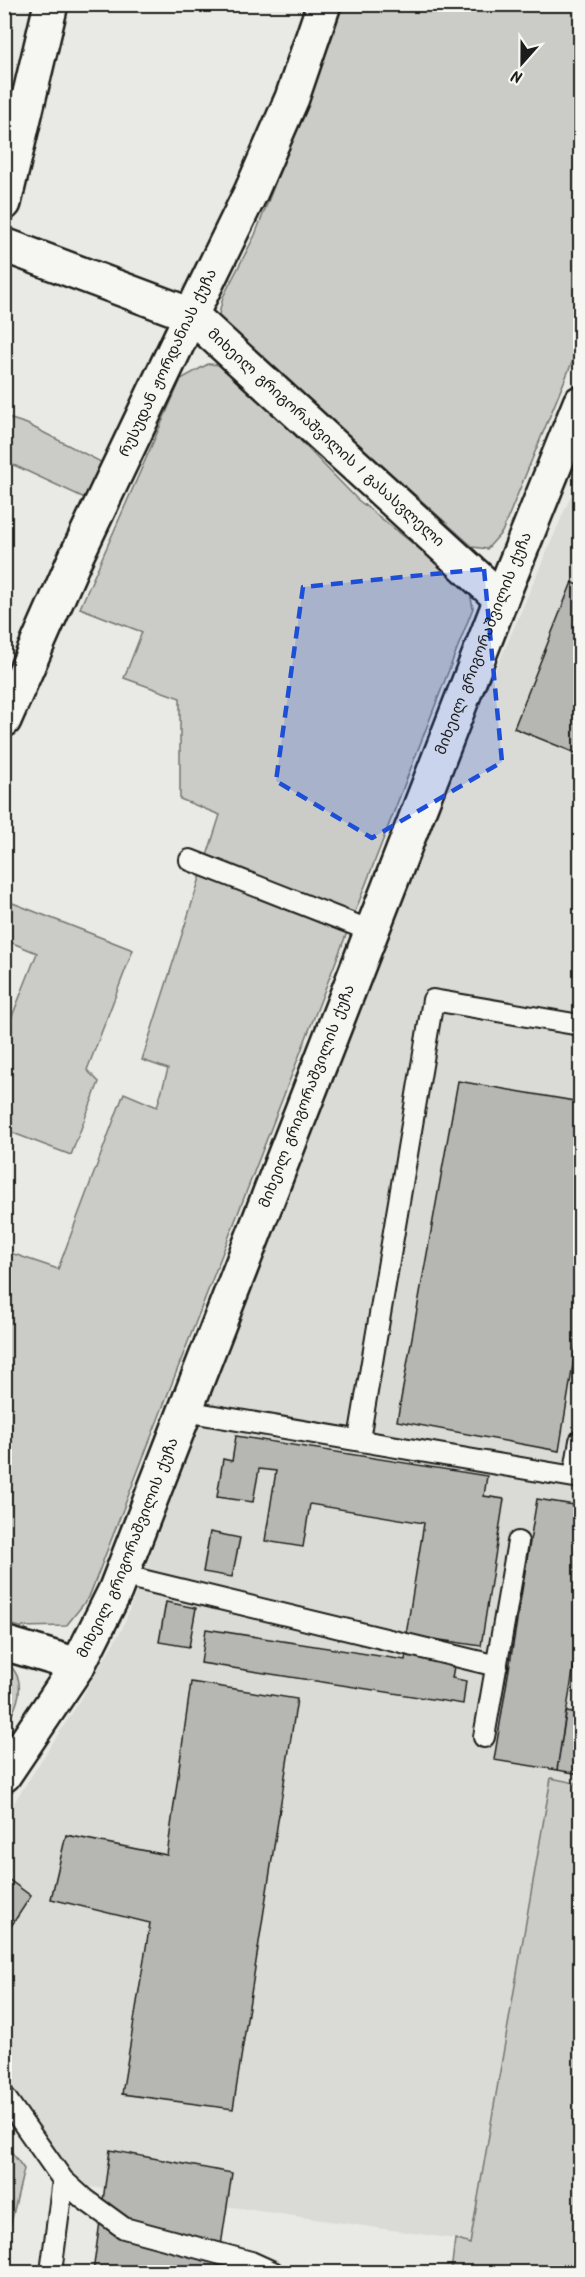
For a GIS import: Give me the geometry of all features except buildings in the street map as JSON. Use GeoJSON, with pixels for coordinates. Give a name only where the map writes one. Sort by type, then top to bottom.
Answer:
{"type":"FeatureCollection","features":[{"type":"Feature","properties":{"kind":"street"},"geometry":{"type":"LineString","coordinates":[[4,203],[51,4]]}},
{"type":"Feature","properties":{"kind":"street","name":"რუსუდან ჟორდანიას ქუჩა"},"geometry":{"type":"LineString","coordinates":[[4,720],[74,561],[190,315],[251,192],[288,108],[324,4]]}},
{"type":"Feature","properties":{"kind":"street","name":"მიხეილ გრიგორაშვილის I გასასვლელი"},"geometry":{"type":"LineString","coordinates":[[4,245],[190,315],[501,599]]}},
{"type":"Feature","properties":{"kind":"street","name":"მიხეილ გრიგორაშვილის ქუჩა"},"geometry":{"type":"LineString","coordinates":[[4,1775],[78,1665],[121,1575],[501,599],[580,403]]}},
{"type":"Feature","properties":{"kind":"street"},"geometry":{"type":"LineString","coordinates":[[4,1643],[78,1665]]}},
{"type":"Feature","properties":{"kind":"lane"},"geometry":{"type":"LineString","coordinates":[[190,860],[371,931]]}},
{"type":"Feature","properties":{"kind":"lane"},"geometry":{"type":"LineString","coordinates":[[359,1439],[433,1000],[580,1025]]}},
{"type":"Feature","properties":{"kind":"lane"},"geometry":{"type":"LineString","coordinates":[[184,1411],[574,1477],[580,1441]]}},
{"type":"Feature","properties":{"kind":"lane"},"geometry":{"type":"LineString","coordinates":[[484,1737],[518,1542]]}},
{"type":"Feature","properties":{"kind":"lane"},"geometry":{"type":"LineString","coordinates":[[121,1575],[496,1666]]}},
{"type":"Feature","properties":{"kind":"lane"},"geometry":{"type":"LineString","coordinates":[[4,2096],[63,2180],[84,2199],[124,2228],[251,2262],[273,2272]]}},
{"type":"Feature","properties":{"kind":"lane"},"geometry":{"type":"LineString","coordinates":[[51,2272],[63,2180]]}},
{"type":"Feature","properties":{"kind":"highlighted area"},"geometry":{"type":"Polygon","coordinates":[[[484,569],[502,762],[372,838],[276,781],[303,587],[484,569]]]}},
{"type":"Feature","properties":{"kind":"shaded area"},"geometry":{"type":"Polygon","coordinates":[[[343,5],[580,5],[580,343],[502,532],[487,549],[473,547],[218,318],[223,297],[255,235],[343,5]]]}},
{"type":"Feature","properties":{"kind":"shaded area"},"geometry":{"type":"Polygon","coordinates":[[[208,364],[223,365],[249,388],[358,500],[469,588],[473,608],[89,1597],[66,1626],[20,1627],[5,1623],[5,1251],[58,1269],[124,1093],[157,1107],[168,1069],[142,1060],[220,815],[180,799],[180,698],[124,678],[142,632],[80,608],[181,379],[208,364]]]}},
{"type":"Feature","properties":{"kind":"shaded area"},"geometry":{"type":"Polygon","coordinates":[[[5,417],[27,424],[103,463],[89,500],[5,461],[5,417]]]}},
{"type":"Feature","properties":{"kind":"shaded area"},"geometry":{"type":"Polygon","coordinates":[[[580,475],[580,1784],[551,1779],[470,2244],[455,2239],[78,2185],[5,2077],[4,1818],[74,1710],[122,1629],[429,824],[580,475]]]}},
{"type":"Feature","properties":{"kind":"shaded area"},"geometry":{"type":"Polygon","coordinates":[[[5,900],[133,950],[87,1070],[99,1082],[71,1155],[5,1130],[5,1017],[11,1019],[37,953],[5,940],[5,900]]]}},
{"type":"Feature","properties":{"kind":"shaded area"},"geometry":{"type":"Polygon","coordinates":[[[5,1661],[15,1672],[19,1693],[5,1727],[5,1661]]]}},
{"type":"Feature","properties":{"kind":"shaded area"},"geometry":{"type":"Polygon","coordinates":[[[551,1778],[580,1784],[580,2272],[451,2272],[455,2239],[470,2244],[551,1778]]]}},
{"type":"Feature","properties":{"kind":"shaded area"},"geometry":{"type":"Polygon","coordinates":[[[5,2143],[24,2169],[5,2248],[5,2143]]]}}]}
